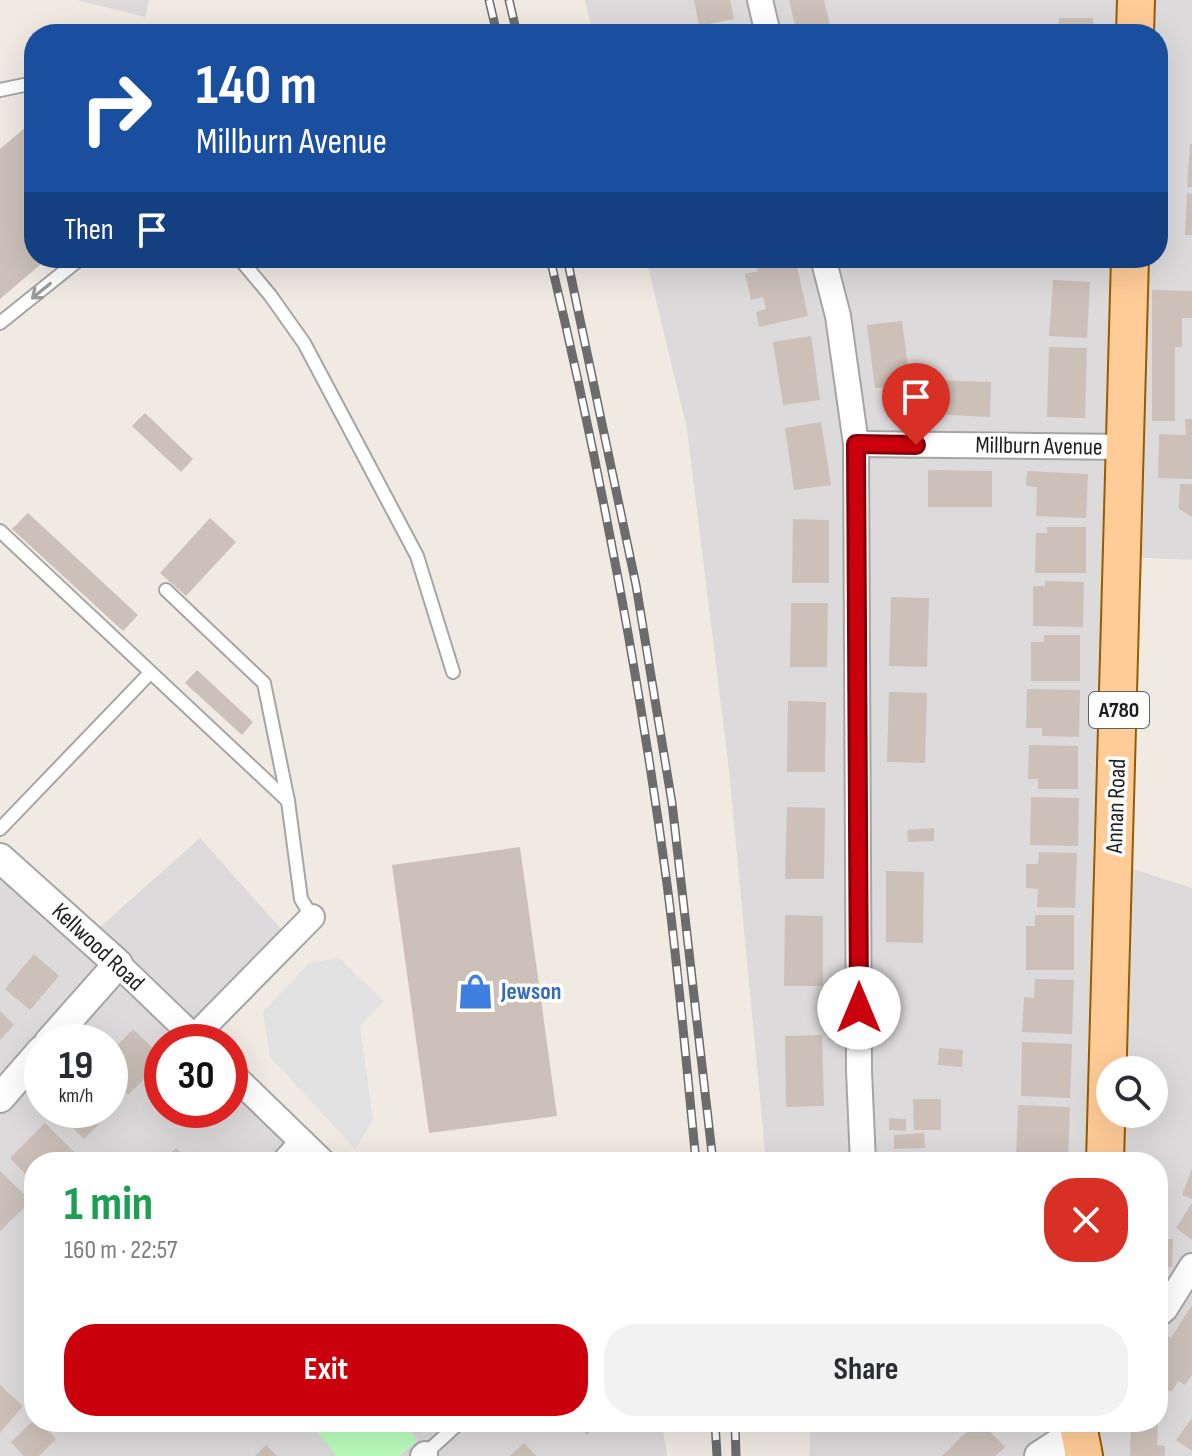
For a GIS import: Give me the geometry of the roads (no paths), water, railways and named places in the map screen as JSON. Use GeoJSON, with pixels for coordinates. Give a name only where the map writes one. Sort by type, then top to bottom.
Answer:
{"type":"FeatureCollection","features":[{"type":"Feature","properties":{"kind":"main road"},"geometry":{"type":"LineString","coordinates":[[1135,24],[1136,0]]}},
{"type":"Feature","properties":{"kind":"main road","name":"Annan Road"},"geometry":{"type":"LineString","coordinates":[[1105,1152],[1130,268]]}},
{"type":"Feature","properties":{"kind":"street"},"geometry":{"type":"LineString","coordinates":[[760,0],[766,24]]}},
{"type":"Feature","properties":{"kind":"street"},"geometry":{"type":"LineString","coordinates":[[826,268],[838,316],[856,444],[859,1055],[863,1152]]}},
{"type":"Feature","properties":{"kind":"street","name":"Millburn Avenue"},"geometry":{"type":"LineString","coordinates":[[856,444],[1126,447]]}},
{"type":"Feature","properties":{"kind":"street","name":"Kellwood Road"},"geometry":{"type":"LineString","coordinates":[[0,858],[180,1024]]}},
{"type":"Feature","properties":{"kind":"street","name":"Kellwood Road"},"geometry":{"type":"LineString","coordinates":[[212,1024],[312,917]]}},
{"type":"Feature","properties":{"kind":"street"},"geometry":{"type":"LineString","coordinates":[[65,1024],[118,964]]}},
{"type":"Feature","properties":{"kind":"street"},"geometry":{"type":"LineString","coordinates":[[0,1098],[24,1071]]}},
{"type":"Feature","properties":{"kind":"street"},"geometry":{"type":"LineString","coordinates":[[248,1090],[312,1152]]}},
{"type":"Feature","properties":{"kind":"street"},"geometry":{"type":"LineString","coordinates":[[293,1152],[302,1142]]}},
{"type":"Feature","properties":{"kind":"street"},"geometry":{"type":"LineString","coordinates":[[1168,1304],[1192,1266]]}},
{"type":"Feature","properties":{"kind":"street"},"geometry":{"type":"LineString","coordinates":[[1039,1456],[1081,1436]]}},
{"type":"Feature","properties":{"kind":"lane"},"geometry":{"type":"LineString","coordinates":[[0,90],[24,85]]}},
{"type":"Feature","properties":{"kind":"lane"},"geometry":{"type":"LineString","coordinates":[[0,323],[69,268]]}},
{"type":"Feature","properties":{"kind":"lane"},"geometry":{"type":"LineString","coordinates":[[247,268],[304,343],[417,556],[453,672]]}},
{"type":"Feature","properties":{"kind":"lane"},"geometry":{"type":"LineString","coordinates":[[0,531],[288,801]]}},
{"type":"Feature","properties":{"kind":"lane"},"geometry":{"type":"LineString","coordinates":[[166,590],[264,683],[288,801],[301,899],[312,917]]}},
{"type":"Feature","properties":{"kind":"lane"},"geometry":{"type":"LineString","coordinates":[[0,829],[150,673]]}},
{"type":"Feature","properties":{"kind":"lane"},"geometry":{"type":"LineString","coordinates":[[424,1455],[449,1432]]}},
{"type":"Feature","properties":{"kind":"railway"},"geometry":{"type":"LineString","coordinates":[[489,0],[495,24]]}},
{"type":"Feature","properties":{"kind":"railway"},"geometry":{"type":"LineString","coordinates":[[509,0],[515,24]]}},
{"type":"Feature","properties":{"kind":"railway"},"geometry":{"type":"LineString","coordinates":[[552,268],[601,491],[644,727],[671,919],[695,1152]]}},
{"type":"Feature","properties":{"kind":"railway"},"geometry":{"type":"LineString","coordinates":[[569,268],[636,585],[672,803],[712,1152]]}},
{"type":"Feature","properties":{"kind":"railway"},"geometry":{"type":"LineString","coordinates":[[716,1432],[717,1456]]}},
{"type":"Feature","properties":{"kind":"railway"},"geometry":{"type":"LineString","coordinates":[[735,1432],[736,1456]]}},
{"type":"Feature","properties":{"kind":"place","name":"Jewson"},"geometry":{"type":"Point","coordinates":[475,991]}}]}
